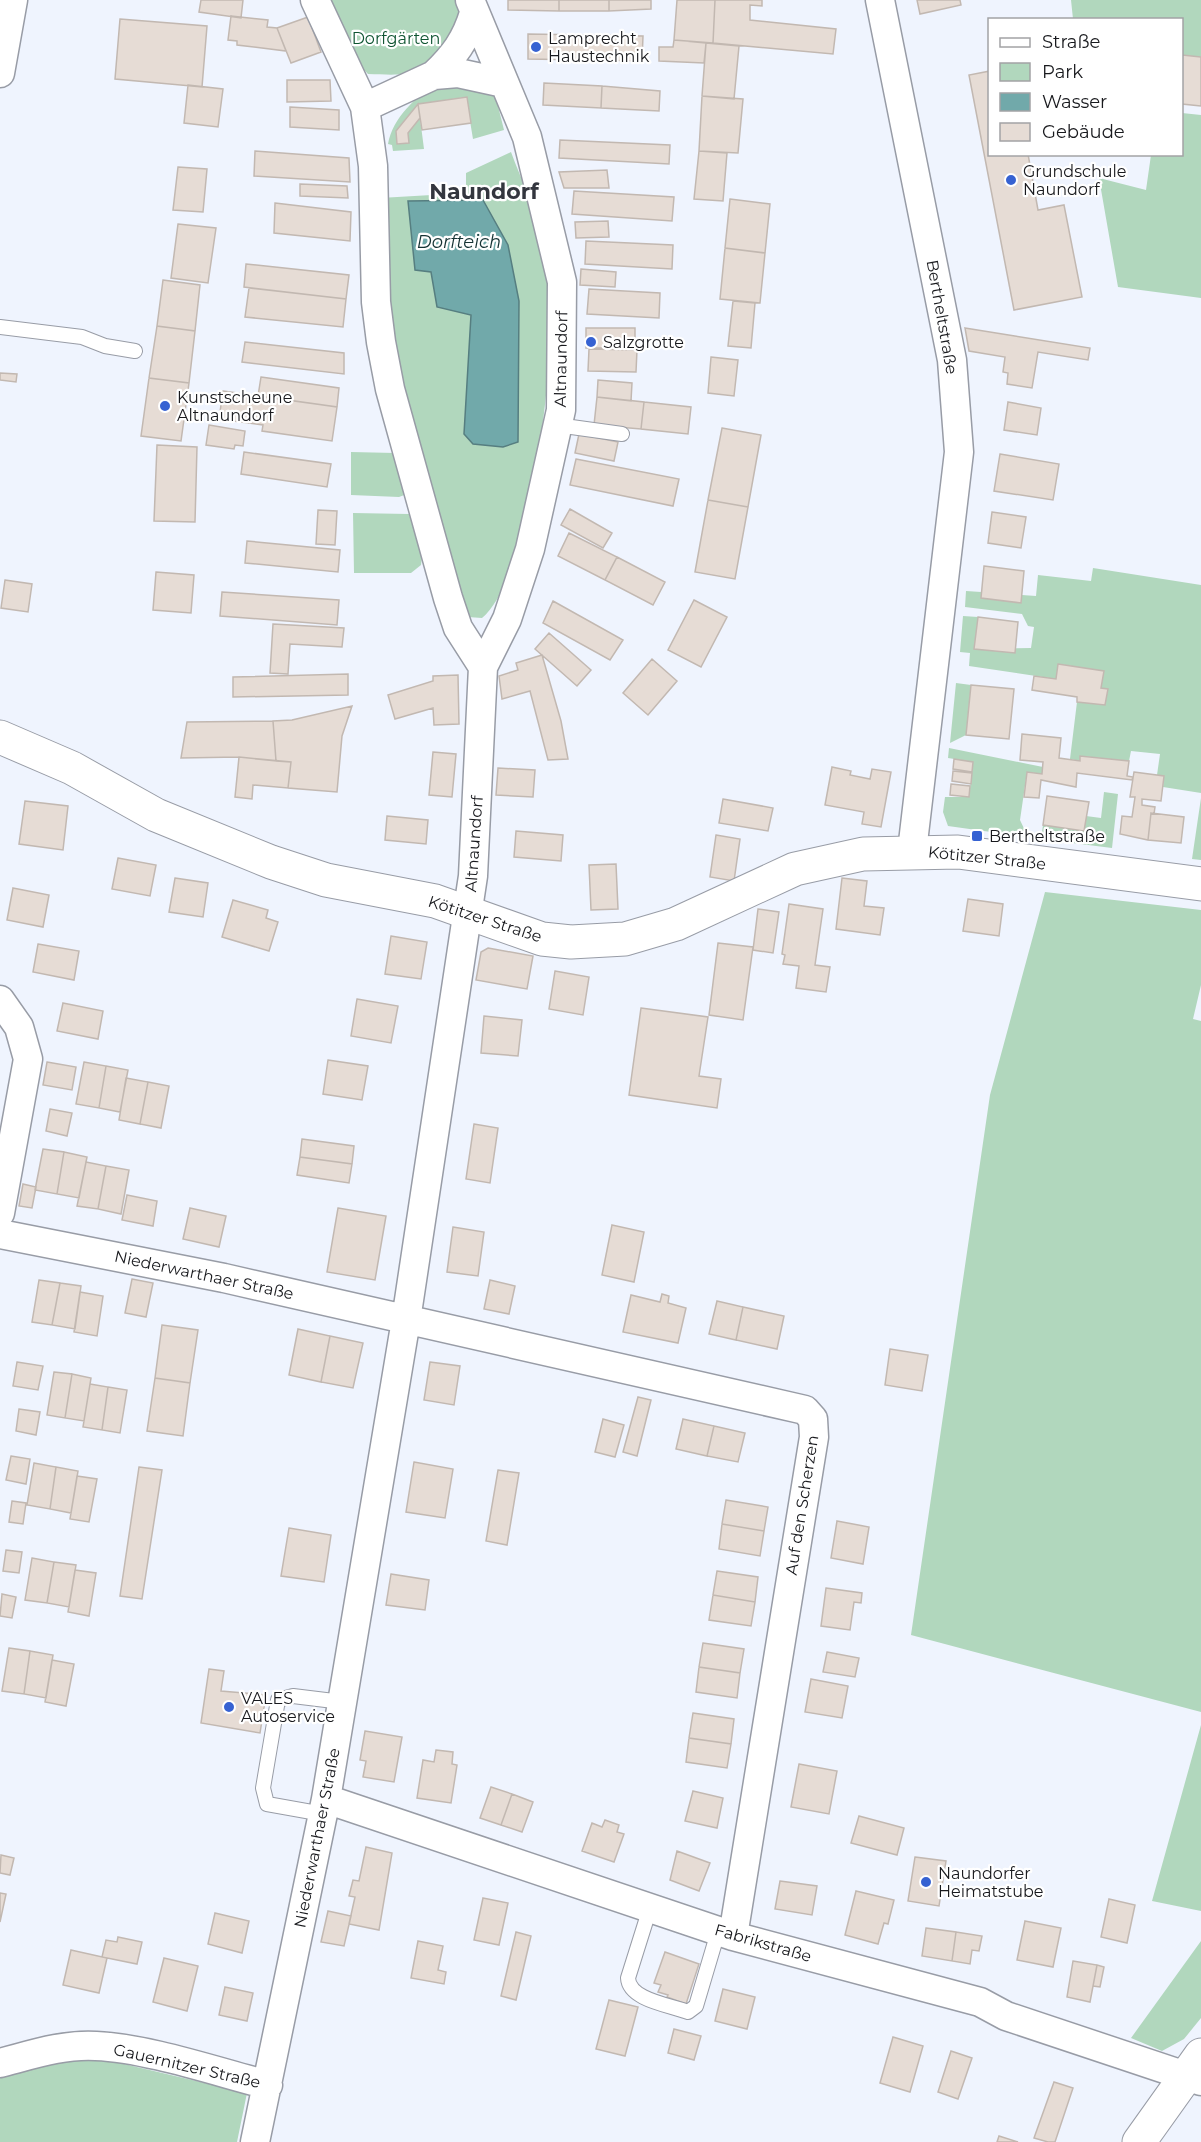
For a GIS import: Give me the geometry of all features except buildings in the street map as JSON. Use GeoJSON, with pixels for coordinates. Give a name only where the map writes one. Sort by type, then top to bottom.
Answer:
{"type":"FeatureCollection","features":[{"type":"Feature","properties":{"kind":"street"},"geometry":{"type":"LineString","coordinates":[[0,73],[13,0]]}},
{"type":"Feature","properties":{"kind":"street"},"geometry":{"type":"LineString","coordinates":[[315,0],[365,107],[373,166],[376,302],[390,389],[458,628],[483,666]]}},
{"type":"Feature","properties":{"kind":"street","name":"Bertheltstraße"},"geometry":{"type":"LineString","coordinates":[[880,0],[952,360],[959,452],[912,851]]}},
{"type":"Feature","properties":{"kind":"street","name":"Altnaundorf"},"geometry":{"type":"LineString","coordinates":[[365,107],[434,75],[456,55],[468,33],[472,6]]}},
{"type":"Feature","properties":{"kind":"street","name":"Altnaundorf"},"geometry":{"type":"LineString","coordinates":[[468,913],[479,778],[483,666],[507,619],[530,549],[558,425],[561,410],[562,282],[527,137],[472,6]]}},
{"type":"Feature","properties":{"kind":"street","name":"Altnaundorf"},"geometry":{"type":"LineString","coordinates":[[434,75],[458,73],[504,83]]}},
{"type":"Feature","properties":{"kind":"street","name":"Kötitzer Straße"},"geometry":{"type":"LineString","coordinates":[[0,737],[72,768],[156,815],[260,858],[326,880],[423,898],[542,939],[571,942],[625,939],[676,924],[795,869],[863,854],[912,851],[958,852],[1201,884]]}},
{"type":"Feature","properties":{"kind":"street","name":"Niederwarthaer Straße"},"geometry":{"type":"LineString","coordinates":[[255,2142],[324,1807],[406,1320],[468,913]]}},
{"type":"Feature","properties":{"kind":"street"},"geometry":{"type":"LineString","coordinates":[[0,1000],[19,1027],[28,1059],[0,1213]]}},
{"type":"Feature","properties":{"kind":"street","name":"Niederwarthaer Straße"},"geometry":{"type":"LineString","coordinates":[[0,1234],[224,1278],[406,1320]]}},
{"type":"Feature","properties":{"kind":"street","name":"Auf den Scherzen"},"geometry":{"type":"LineString","coordinates":[[406,1320],[805,1410],[813,1419],[814,1437],[726,1934]]}},
{"type":"Feature","properties":{"kind":"street","name":"Fabrikstraße"},"geometry":{"type":"LineString","coordinates":[[324,1807],[650,1908],[726,1934],[980,2002],[1006,2016],[1196,2071]]}},
{"type":"Feature","properties":{"kind":"street","name":"Gauernitzer Straße"},"geometry":{"type":"LineString","coordinates":[[0,2063],[49,2050],[95,2046],[141,2053],[268,2085]]}},
{"type":"Feature","properties":{"kind":"street"},"geometry":{"type":"LineString","coordinates":[[1139,2142],[1196,2071]]}},
{"type":"Feature","properties":{"kind":"lane"},"geometry":{"type":"LineString","coordinates":[[0,327],[82,337],[105,346],[135,351]]}},
{"type":"Feature","properties":{"kind":"lane"},"geometry":{"type":"LineString","coordinates":[[558,425],[622,434]]}},
{"type":"Feature","properties":{"kind":"lane"},"geometry":{"type":"LineString","coordinates":[[324,1807],[267,1804],[263,1788],[278,1700],[293,1696],[342,1702]]}},
{"type":"Feature","properties":{"kind":"lane"},"geometry":{"type":"LineString","coordinates":[[650,1908],[628,1978],[629,1986],[637,1994],[687,2012],[696,2006],[726,1934]]}},
{"type":"Feature","properties":{"kind":"green space","name":"Dorfgärten"},"geometry":{"type":"Polygon","coordinates":[[[327,0],[458,0],[464,17],[437,60],[429,67],[407,74],[368,74],[348,53],[327,0]]]}},
{"type":"Feature","properties":{"kind":"green space"},"geometry":{"type":"Polygon","coordinates":[[[1071,0],[1201,0],[1201,57],[1183,55],[1183,18],[1073,18],[1071,0]]]}},
{"type":"Feature","properties":{"kind":"green space"},"geometry":{"type":"Polygon","coordinates":[[[437,83],[494,90],[504,130],[473,139],[466,97],[418,104],[396,131],[397,144],[409,143],[408,133],[420,118],[424,149],[393,151],[392,145],[388,144],[400,117],[414,101],[437,83]]]}},
{"type":"Feature","properties":{"kind":"green space"},"geometry":{"type":"Polygon","coordinates":[[[1183,113],[1201,115],[1201,298],[1118,287],[1099,178],[1146,190],[1151,156],[1183,156],[1183,113]]]}},
{"type":"Feature","properties":{"kind":"green space"},"geometry":{"type":"Polygon","coordinates":[[[511,152],[535,212],[545,247],[551,297],[549,369],[544,416],[527,515],[514,559],[499,595],[482,618],[468,617],[407,406],[392,326],[380,198],[466,193],[466,173],[511,152]]]}},
{"type":"Feature","properties":{"kind":"green space"},"geometry":{"type":"Polygon","coordinates":[[[351,452],[395,453],[407,494],[399,497],[351,495],[351,452]]]}},
{"type":"Feature","properties":{"kind":"green space"},"geometry":{"type":"Polygon","coordinates":[[[353,513],[409,514],[422,557],[421,565],[411,573],[354,573],[353,513]]]}},
{"type":"Feature","properties":{"kind":"green space"},"geometry":{"type":"Polygon","coordinates":[[[1093,568],[1201,585],[1201,793],[1163,787],[1164,776],[1157,775],[1160,754],[1131,751],[1129,761],[1081,756],[1080,761],[1070,759],[1077,702],[1105,704],[1108,689],[1101,688],[1103,671],[1059,664],[1056,679],[969,666],[970,653],[960,652],[963,616],[978,617],[974,649],[1031,648],[1034,627],[1028,626],[1022,614],[965,607],[966,591],[981,592],[981,598],[1021,603],[1022,595],[1036,596],[1038,575],[1091,581],[1093,568]]]}},
{"type":"Feature","properties":{"kind":"green space"},"geometry":{"type":"Polygon","coordinates":[[[956,683],[971,685],[966,735],[950,743],[956,683]]]}},
{"type":"Feature","properties":{"kind":"green space"},"geometry":{"type":"Polygon","coordinates":[[[949,748],[1043,767],[1042,774],[1027,772],[1020,820],[1028,837],[948,826],[943,812],[945,797],[969,797],[973,762],[948,758],[949,748]]]}},
{"type":"Feature","properties":{"kind":"green space"},"geometry":{"type":"Polygon","coordinates":[[[1104,792],[1118,794],[1112,848],[1041,839],[1043,825],[1084,831],[1086,816],[1101,818],[1104,792]]]}},
{"type":"Feature","properties":{"kind":"green space"},"geometry":{"type":"Polygon","coordinates":[[[1201,798],[1201,860],[1192,859],[1201,798]]]}},
{"type":"Feature","properties":{"kind":"green space"},"geometry":{"type":"Polygon","coordinates":[[[1045,892],[1201,910],[1201,985],[1193,1019],[1201,1021],[1201,1712],[911,1635],[990,1095],[1045,892]]]}},
{"type":"Feature","properties":{"kind":"green space"},"geometry":{"type":"Polygon","coordinates":[[[1201,1725],[1201,1911],[1152,1901],[1201,1725]]]}},
{"type":"Feature","properties":{"kind":"green space"},"geometry":{"type":"Polygon","coordinates":[[[1201,1941],[1201,2018],[1184,2039],[1162,2051],[1131,2038],[1201,1941]]]}},
{"type":"Feature","properties":{"kind":"green space"},"geometry":{"type":"Polygon","coordinates":[[[86,2055],[247,2093],[237,2142],[0,2142],[0,2072],[86,2055]]]}},
{"type":"Feature","properties":{"kind":"water","name":"Dorfteich"},"geometry":{"type":"Polygon","coordinates":[[[483,200],[508,245],[519,301],[518,442],[503,447],[473,444],[464,434],[471,315],[437,307],[431,272],[415,270],[408,201],[483,200]]]}},
{"type":"Feature","properties":{"kind":"place","name":"Lamprecht Haustechnik"},"geometry":{"type":"Point","coordinates":[536,47]}},
{"type":"Feature","properties":{"kind":"place","name":"Grundschule Naundorf"},"geometry":{"type":"Point","coordinates":[1011,180]}},
{"type":"Feature","properties":{"kind":"place","name":"Salzgrotte"},"geometry":{"type":"Point","coordinates":[591,342]}},
{"type":"Feature","properties":{"kind":"place","name":"Kunstscheune Altnaundorf"},"geometry":{"type":"Point","coordinates":[165,406]}},
{"type":"Feature","properties":{"kind":"place","name":"Bertheltstraße"},"geometry":{"type":"Point","coordinates":[977,836]}},
{"type":"Feature","properties":{"kind":"place","name":"VALES Autoservice"},"geometry":{"type":"Point","coordinates":[229,1707]}},
{"type":"Feature","properties":{"kind":"place","name":"Naundorfer Heimatstube"},"geometry":{"type":"Point","coordinates":[926,1882]}},
{"type":"Feature","properties":{"kind":"district","name":"Naundorf"},"geometry":{"type":"Point","coordinates":[484,191]}}]}
